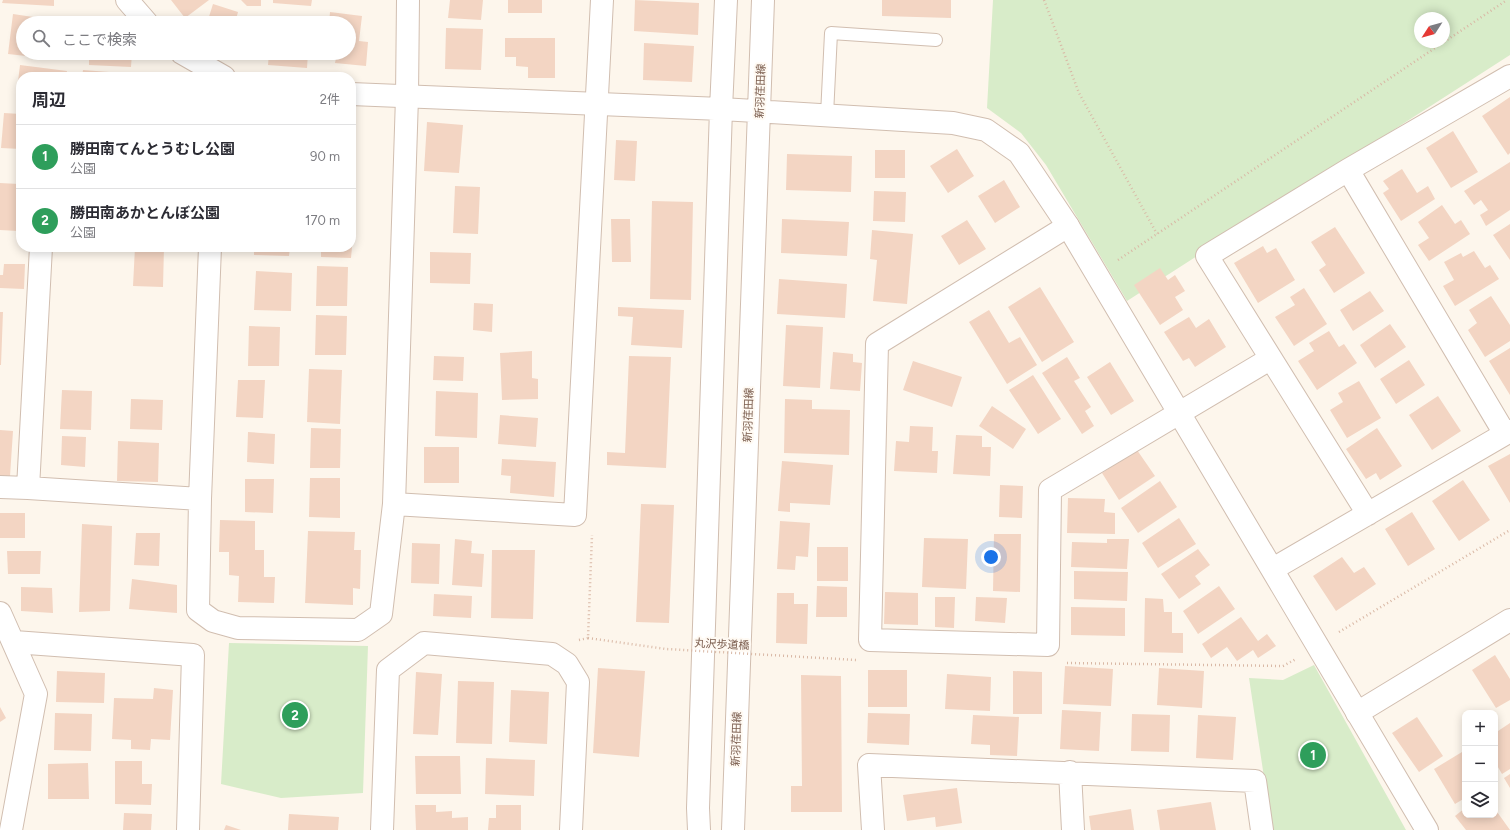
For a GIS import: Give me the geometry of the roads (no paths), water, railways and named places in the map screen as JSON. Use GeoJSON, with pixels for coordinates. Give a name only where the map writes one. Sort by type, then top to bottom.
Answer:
{"type":"FeatureCollection","features":[{"type":"Feature","properties":{"kind":"street"},"geometry":{"type":"LineString","coordinates":[[127,0],[141,16]]}},
{"type":"Feature","properties":{"kind":"street"},"geometry":{"type":"LineString","coordinates":[[210,252],[200,499],[198,610],[213,621],[238,628],[358,630],[381,614],[394,504],[407,97],[408,0]]}},
{"type":"Feature","properties":{"kind":"street"},"geometry":{"type":"LineString","coordinates":[[394,504],[575,515],[602,0]]}},
{"type":"Feature","properties":{"kind":"street"},"geometry":{"type":"LineString","coordinates":[[699,830],[698,808],[721,109],[726,0]]}},
{"type":"Feature","properties":{"kind":"street","name":"新羽荏田線"},"geometry":{"type":"LineString","coordinates":[[732,830],[764,0]]}},
{"type":"Feature","properties":{"kind":"street"},"geometry":{"type":"LineString","coordinates":[[194,60],[215,72]]}},
{"type":"Feature","properties":{"kind":"street"},"geometry":{"type":"LineString","coordinates":[[1368,514],[1207,256],[1348,170],[1510,76]]}},
{"type":"Feature","properties":{"kind":"street"},"geometry":{"type":"LineString","coordinates":[[356,94],[721,109],[827,115],[953,123],[986,130],[1019,153],[1068,226],[1427,830]]}},
{"type":"Feature","properties":{"kind":"street"},"geometry":{"type":"LineString","coordinates":[[1273,569],[1508,432],[1348,170]]}},
{"type":"Feature","properties":{"kind":"street"},"geometry":{"type":"LineString","coordinates":[[1068,226],[877,344],[870,640],[1048,645],[1050,490],[1270,359]]}},
{"type":"Feature","properties":{"kind":"street"},"geometry":{"type":"LineString","coordinates":[[28,488],[42,252]]}},
{"type":"Feature","properties":{"kind":"street"},"geometry":{"type":"LineString","coordinates":[[0,487],[200,499]]}},
{"type":"Feature","properties":{"kind":"street"},"geometry":{"type":"LineString","coordinates":[[0,613],[36,694],[11,830]]}},
{"type":"Feature","properties":{"kind":"street"},"geometry":{"type":"LineString","coordinates":[[1357,713],[1507,628]]}},
{"type":"Feature","properties":{"kind":"street"},"geometry":{"type":"LineString","coordinates":[[14,642],[192,655],[188,830]]}},
{"type":"Feature","properties":{"kind":"street"},"geometry":{"type":"LineString","coordinates":[[382,830],[388,670],[424,643],[552,654],[567,664],[578,682],[571,830]]}},
{"type":"Feature","properties":{"kind":"street"},"geometry":{"type":"LineString","coordinates":[[873,830],[869,765],[1070,772],[1255,781],[1262,830]]}},
{"type":"Feature","properties":{"kind":"street"},"geometry":{"type":"LineString","coordinates":[[1070,772],[1073,830]]}},
{"type":"Feature","properties":{"kind":"lane"},"geometry":{"type":"LineString","coordinates":[[827,115],[831,34],[936,40]]}},
{"type":"Feature","properties":{"kind":"place","name":"勝田南あかとんぼ公園"},"geometry":{"type":"Point","coordinates":[295,715]}},
{"type":"Feature","properties":{"kind":"place","name":"勝田南てんとうむし公園"},"geometry":{"type":"Point","coordinates":[1313,755]}}]}
